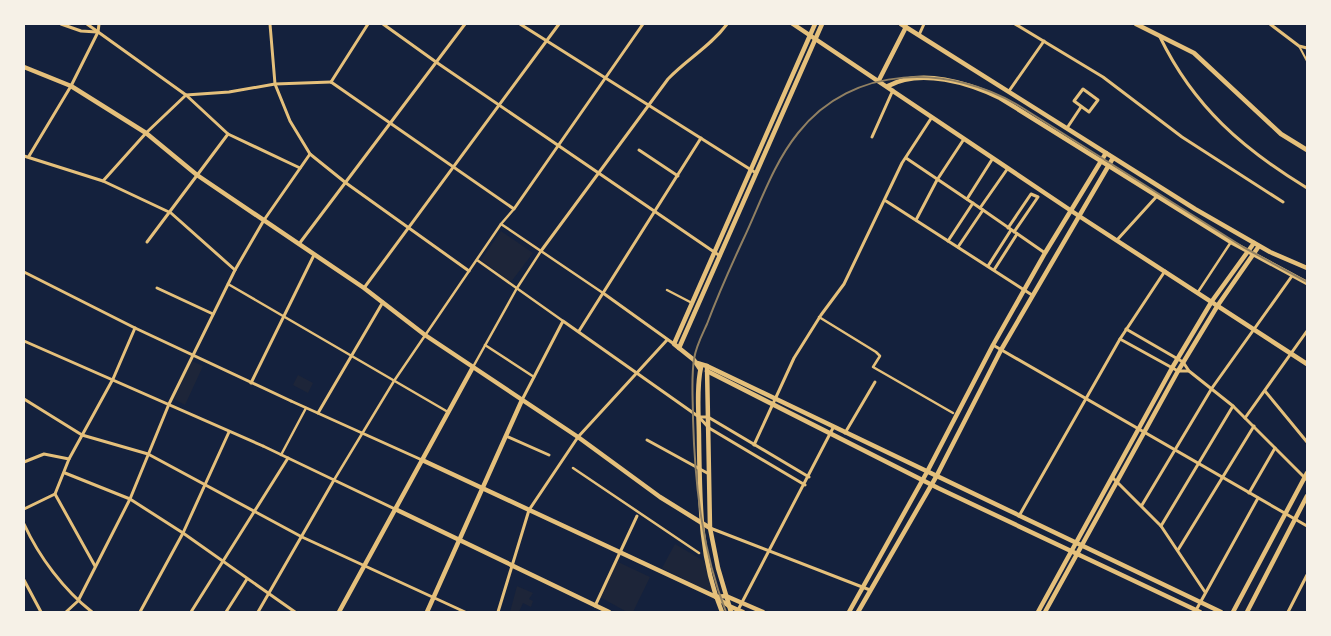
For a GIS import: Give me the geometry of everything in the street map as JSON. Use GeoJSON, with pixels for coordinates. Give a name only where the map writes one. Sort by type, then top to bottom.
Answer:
{"type":"FeatureCollection","features":[{"type":"Feature","properties":{"kind":"street"},"geometry":{"type":"LineString","coordinates":[[61,24],[81,31],[98,32]]}},
{"type":"Feature","properties":{"kind":"street"},"geometry":{"type":"LineString","coordinates":[[87,24],[186,95],[228,134],[300,168]]}},
{"type":"Feature","properties":{"kind":"street"},"geometry":{"type":"LineString","coordinates":[[29,156],[71,86],[98,32],[99,24]]}},
{"type":"Feature","properties":{"kind":"street"},"geometry":{"type":"LineString","coordinates":[[270,24],[275,84],[290,121],[310,154],[346,183],[469,271]]}},
{"type":"Feature","properties":{"kind":"street"},"geometry":{"type":"LineString","coordinates":[[331,82],[368,24]]}},
{"type":"Feature","properties":{"kind":"street"},"geometry":{"type":"LineString","coordinates":[[383,24],[558,147],[720,256]]}},
{"type":"Feature","properties":{"kind":"street"},"geometry":{"type":"LineString","coordinates":[[300,244],[465,24]]}},
{"type":"Feature","properties":{"kind":"street"},"geometry":{"type":"LineString","coordinates":[[520,24],[647,106],[756,173]]}},
{"type":"Feature","properties":{"kind":"street"},"geometry":{"type":"LineString","coordinates":[[364,288],[559,24]]}},
{"type":"Feature","properties":{"kind":"street"},"geometry":{"type":"LineString","coordinates":[[258,612],[394,380],[501,224],[514,209],[643,24]]}},
{"type":"Feature","properties":{"kind":"street"},"geometry":{"type":"LineString","coordinates":[[339,612],[485,345],[517,288],[541,251],[647,106],[684,62],[717,38],[727,24]]}},
{"type":"Feature","properties":{"kind":"street"},"geometry":{"type":"LineString","coordinates":[[793,24],[893,89],[1079,216],[1165,270],[1307,364]]}},
{"type":"Feature","properties":{"kind":"street"},"geometry":{"type":"LineString","coordinates":[[674,344],[815,24]]}},
{"type":"Feature","properties":{"kind":"street"},"geometry":{"type":"LineString","coordinates":[[679,348],[822,24]]}},
{"type":"Feature","properties":{"kind":"street"},"geometry":{"type":"LineString","coordinates":[[901,24],[1194,210],[1254,243],[1307,268]]}},
{"type":"Feature","properties":{"kind":"street"},"geometry":{"type":"LineString","coordinates":[[919,35],[924,24]]}},
{"type":"Feature","properties":{"kind":"street"},"geometry":{"type":"LineString","coordinates":[[1015,24],[1103,77],[1182,137],[1283,202]]}},
{"type":"Feature","properties":{"kind":"street"},"geometry":{"type":"LineString","coordinates":[[1136,24],[1159,33],[1194,53],[1281,134],[1307,150]]}},
{"type":"Feature","properties":{"kind":"street"},"geometry":{"type":"LineString","coordinates":[[1270,24],[1298,46],[1307,48]]}},
{"type":"Feature","properties":{"kind":"street"},"geometry":{"type":"LineString","coordinates":[[879,80],[906,27]]}},
{"type":"Feature","properties":{"kind":"street"},"geometry":{"type":"LineString","coordinates":[[1159,33],[1184,76],[1222,126],[1264,160],[1307,188]]}},
{"type":"Feature","properties":{"kind":"street"},"geometry":{"type":"LineString","coordinates":[[1009,91],[1044,41]]}},
{"type":"Feature","properties":{"kind":"street"},"geometry":{"type":"LineString","coordinates":[[24,67],[71,86],[146,133],[197,175],[364,288],[426,335],[578,437],[701,523],[770,552],[870,590]]}},
{"type":"Feature","properties":{"kind":"street"},"geometry":{"type":"LineString","coordinates":[[888,86],[902,81],[931,79],[976,88],[1000,98],[1231,242],[1307,283]]}},
{"type":"Feature","properties":{"kind":"street"},"geometry":{"type":"LineString","coordinates":[[103,181],[146,133],[186,95],[213,94],[275,84],[331,82],[514,209]]}},
{"type":"Feature","properties":{"kind":"street"},"geometry":{"type":"LineString","coordinates":[[872,137],[893,89]]}},
{"type":"Feature","properties":{"kind":"street"},"geometry":{"type":"LineString","coordinates":[[1083,89],[1098,100],[1089,112],[1081,107],[1074,102],[1083,89]]}},
{"type":"Feature","properties":{"kind":"street"},"geometry":{"type":"LineString","coordinates":[[1066,128],[1081,107]]}},
{"type":"Feature","properties":{"kind":"street"},"geometry":{"type":"LineString","coordinates":[[754,445],[794,358],[819,317],[844,284],[906,158],[932,116]]}},
{"type":"Feature","properties":{"kind":"street"},"geometry":{"type":"LineString","coordinates":[[147,242],[228,134]]}},
{"type":"Feature","properties":{"kind":"street"},"geometry":{"type":"LineString","coordinates":[[579,331],[701,138]]}},
{"type":"Feature","properties":{"kind":"street"},"geometry":{"type":"LineString","coordinates":[[916,220],[937,180],[964,138]]}},
{"type":"Feature","properties":{"kind":"street"},"geometry":{"type":"LineString","coordinates":[[639,150],[678,176]]}},
{"type":"Feature","properties":{"kind":"street"},"geometry":{"type":"LineString","coordinates":[[848,612],[924,478],[992,345],[1106,153]]}},
{"type":"Feature","properties":{"kind":"street"},"geometry":{"type":"LineString","coordinates":[[66,612],[78,601],[130,499],[169,404],[235,270],[264,220],[310,154]]}},
{"type":"Feature","properties":{"kind":"street"},"geometry":{"type":"LineString","coordinates":[[24,156],[29,156],[103,181],[171,212],[235,270]]}},
{"type":"Feature","properties":{"kind":"street"},"geometry":{"type":"LineString","coordinates":[[906,158],[1045,253]]}},
{"type":"Feature","properties":{"kind":"street"},"geometry":{"type":"LineString","coordinates":[[967,200],[994,158]]}},
{"type":"Feature","properties":{"kind":"street"},"geometry":{"type":"LineString","coordinates":[[858,612],[936,477],[1001,350],[1113,158]]}},
{"type":"Feature","properties":{"kind":"street"},"geometry":{"type":"LineString","coordinates":[[958,247],[1009,168]]}},
{"type":"Feature","properties":{"kind":"street"},"geometry":{"type":"LineString","coordinates":[[988,266],[1012,231],[1038,197],[1032,194],[1012,231],[994,270]]}},
{"type":"Feature","properties":{"kind":"street"},"geometry":{"type":"LineString","coordinates":[[1117,240],[1157,196]]}},
{"type":"Feature","properties":{"kind":"street"},"geometry":{"type":"LineString","coordinates":[[886,201],[1032,295]]}},
{"type":"Feature","properties":{"kind":"street"},"geometry":{"type":"LineString","coordinates":[[948,241],[973,203]]}},
{"type":"Feature","properties":{"kind":"street"},"geometry":{"type":"LineString","coordinates":[[501,224],[604,293],[707,369],[832,430],[932,484],[1079,553],[1197,612],[1205,592],[1258,498]]}},
{"type":"Feature","properties":{"kind":"street"},"geometry":{"type":"LineString","coordinates":[[1198,292],[1231,242]]}},
{"type":"Feature","properties":{"kind":"street"},"geometry":{"type":"LineString","coordinates":[[1038,612],[1177,358],[1212,301],[1254,243]]}},
{"type":"Feature","properties":{"kind":"street"},"geometry":{"type":"LineString","coordinates":[[1045,612],[1183,362],[1218,305],[1260,246]]}},
{"type":"Feature","properties":{"kind":"street"},"geometry":{"type":"LineString","coordinates":[[251,382],[314,255]]}},
{"type":"Feature","properties":{"kind":"street"},"geometry":{"type":"LineString","coordinates":[[477,260],[699,417],[708,428],[805,485]]}},
{"type":"Feature","properties":{"kind":"street"},"geometry":{"type":"LineString","coordinates":[[1019,516],[1120,339],[1165,270]]}},
{"type":"Feature","properties":{"kind":"street"},"geometry":{"type":"LineString","coordinates":[[24,272],[135,328],[716,597],[740,611],[742,603],[832,430]]}},
{"type":"Feature","properties":{"kind":"street"},"geometry":{"type":"LineString","coordinates":[[1142,505],[1212,388],[1292,276]]}},
{"type":"Feature","properties":{"kind":"street"},"geometry":{"type":"LineString","coordinates":[[228,284],[448,412]]}},
{"type":"Feature","properties":{"kind":"street"},"geometry":{"type":"LineString","coordinates":[[156,288],[213,314]]}},
{"type":"Feature","properties":{"kind":"street"},"geometry":{"type":"LineString","coordinates":[[668,290],[692,303]]}},
{"type":"Feature","properties":{"kind":"street"},"geometry":{"type":"LineString","coordinates":[[318,413],[350,355],[383,302]]}},
{"type":"Feature","properties":{"kind":"street"},"geometry":{"type":"LineString","coordinates":[[819,317],[876,352],[880,356],[873,367],[953,413]]}},
{"type":"Feature","properties":{"kind":"street"},"geometry":{"type":"LineString","coordinates":[[427,612],[522,400],[564,321]]}},
{"type":"Feature","properties":{"kind":"street"},"geometry":{"type":"LineString","coordinates":[[24,509],[55,494],[69,459],[113,379],[135,328]]}},
{"type":"Feature","properties":{"kind":"street"},"geometry":{"type":"LineString","coordinates":[[1126,329],[1183,362],[1189,371],[1233,406],[1306,477],[1233,612]]}},
{"type":"Feature","properties":{"kind":"street"},"geometry":{"type":"LineString","coordinates":[[1245,418],[1307,331]]}},
{"type":"Feature","properties":{"kind":"street"},"geometry":{"type":"LineString","coordinates":[[1120,339],[1178,371],[1189,371]]}},
{"type":"Feature","properties":{"kind":"street"},"geometry":{"type":"LineString","coordinates":[[498,612],[529,510],[578,437],[638,374],[667,340]]}},
{"type":"Feature","properties":{"kind":"street"},"geometry":{"type":"LineString","coordinates":[[24,342],[113,379],[263,446],[609,612]]}},
{"type":"Feature","properties":{"kind":"street"},"geometry":{"type":"LineString","coordinates":[[485,345],[534,377]]}},
{"type":"Feature","properties":{"kind":"street"},"geometry":{"type":"LineString","coordinates":[[992,345],[1307,526]]}},
{"type":"Feature","properties":{"kind":"street"},"geometry":{"type":"LineString","coordinates":[[700,365],[701,523],[716,597],[722,612]]}},
{"type":"Feature","properties":{"kind":"street"},"geometry":{"type":"LineString","coordinates":[[707,369],[710,528],[731,612]]}},
{"type":"Feature","properties":{"kind":"street"},"geometry":{"type":"LineString","coordinates":[[845,433],[876,382]]}},
{"type":"Feature","properties":{"kind":"street"},"geometry":{"type":"LineString","coordinates":[[1265,391],[1307,442]]}},
{"type":"Feature","properties":{"kind":"street"},"geometry":{"type":"LineString","coordinates":[[24,399],[82,435],[148,454],[302,537],[465,612]]}},
{"type":"Feature","properties":{"kind":"street"},"geometry":{"type":"LineString","coordinates":[[24,404],[29,402]]}},
{"type":"Feature","properties":{"kind":"street"},"geometry":{"type":"LineString","coordinates":[[1161,526],[1233,406]]}},
{"type":"Feature","properties":{"kind":"street"},"geometry":{"type":"LineString","coordinates":[[281,456],[306,408]]}},
{"type":"Feature","properties":{"kind":"street"},"geometry":{"type":"LineString","coordinates":[[699,417],[708,417],[809,477]]}},
{"type":"Feature","properties":{"kind":"street"},"geometry":{"type":"LineString","coordinates":[[1178,550],[1254,426]]}},
{"type":"Feature","properties":{"kind":"street"},"geometry":{"type":"LineString","coordinates":[[832,430],[845,433],[1221,612]]}},
{"type":"Feature","properties":{"kind":"street"},"geometry":{"type":"LineString","coordinates":[[140,612],[183,533],[229,432]]}},
{"type":"Feature","properties":{"kind":"street"},"geometry":{"type":"LineString","coordinates":[[506,436],[549,455]]}},
{"type":"Feature","properties":{"kind":"street"},"geometry":{"type":"LineString","coordinates":[[647,440],[709,474]]}},
{"type":"Feature","properties":{"kind":"street"},"geometry":{"type":"LineString","coordinates":[[1249,493],[1275,448]]}},
{"type":"Feature","properties":{"kind":"street"},"geometry":{"type":"LineString","coordinates":[[24,462],[44,454],[69,459]]}},
{"type":"Feature","properties":{"kind":"street"},"geometry":{"type":"LineString","coordinates":[[191,612],[221,561],[288,458]]}},
{"type":"Feature","properties":{"kind":"street"},"geometry":{"type":"LineString","coordinates":[[573,468],[699,552]]}},
{"type":"Feature","properties":{"kind":"street"},"geometry":{"type":"LineString","coordinates":[[65,472],[130,499],[183,533],[295,612]]}},
{"type":"Feature","properties":{"kind":"street"},"geometry":{"type":"LineString","coordinates":[[1112,477],[1161,526],[1205,592]]}},
{"type":"Feature","properties":{"kind":"street"},"geometry":{"type":"LineString","coordinates":[[55,494],[95,566]]}},
{"type":"Feature","properties":{"kind":"street"},"geometry":{"type":"LineString","coordinates":[[1247,612],[1307,496]]}},
{"type":"Feature","properties":{"kind":"street"},"geometry":{"type":"LineString","coordinates":[[595,606],[636,516]]}},
{"type":"Feature","properties":{"kind":"street"},"geometry":{"type":"LineString","coordinates":[[24,524],[40,554],[78,601],[92,612]]}},
{"type":"Feature","properties":{"kind":"street"},"geometry":{"type":"LineString","coordinates":[[1288,612],[1307,575]]}},
{"type":"Feature","properties":{"kind":"street"},"geometry":{"type":"LineString","coordinates":[[226,612],[247,579]]}},
{"type":"Feature","properties":{"kind":"street"},"geometry":{"type":"LineString","coordinates":[[24,580],[41,612]]}},
{"type":"Feature","properties":{"kind":"street"},"geometry":{"type":"LineString","coordinates":[[716,597],[726,596],[763,612]]}},
{"type":"Feature","properties":{"kind":"lane"},"geometry":{"type":"LineString","coordinates":[[1298,46],[1307,61]]}},
{"type":"Feature","properties":{"kind":"shaded area"},"geometry":{"type":"Polygon","coordinates":[[[501,231],[533,253],[511,282],[481,260],[501,231]]]}},
{"type":"Feature","properties":{"kind":"shaded area"},"geometry":{"type":"Polygon","coordinates":[[[192,361],[203,366],[185,405],[174,399],[192,361]]]}},
{"type":"Feature","properties":{"kind":"shaded area"},"geometry":{"type":"Polygon","coordinates":[[[298,375],[313,383],[308,393],[293,385],[298,375]]]}},
{"type":"Feature","properties":{"kind":"shaded area"},"geometry":{"type":"Polygon","coordinates":[[[675,544],[704,561],[715,595],[662,568],[675,544]]]}},
{"type":"Feature","properties":{"kind":"shaded area"},"geometry":{"type":"Polygon","coordinates":[[[616,561],[650,577],[633,612],[627,612],[600,597],[616,561]]]}},
{"type":"Feature","properties":{"kind":"shaded area"},"geometry":{"type":"Polygon","coordinates":[[[517,586],[533,593],[529,599],[533,601],[531,607],[523,603],[519,612],[510,612],[517,586]]]}},
{"type":"Feature","properties":{"kind":"railway"},"geometry":{"type":"LineString","coordinates":[[726,612],[711,565],[698,493],[693,419],[695,354],[729,271],[781,158],[798,133],[820,110],[846,93],[874,83],[904,78],[934,78],[964,83],[993,93],[1021,107],[1243,247],[1307,282]]}}]}
